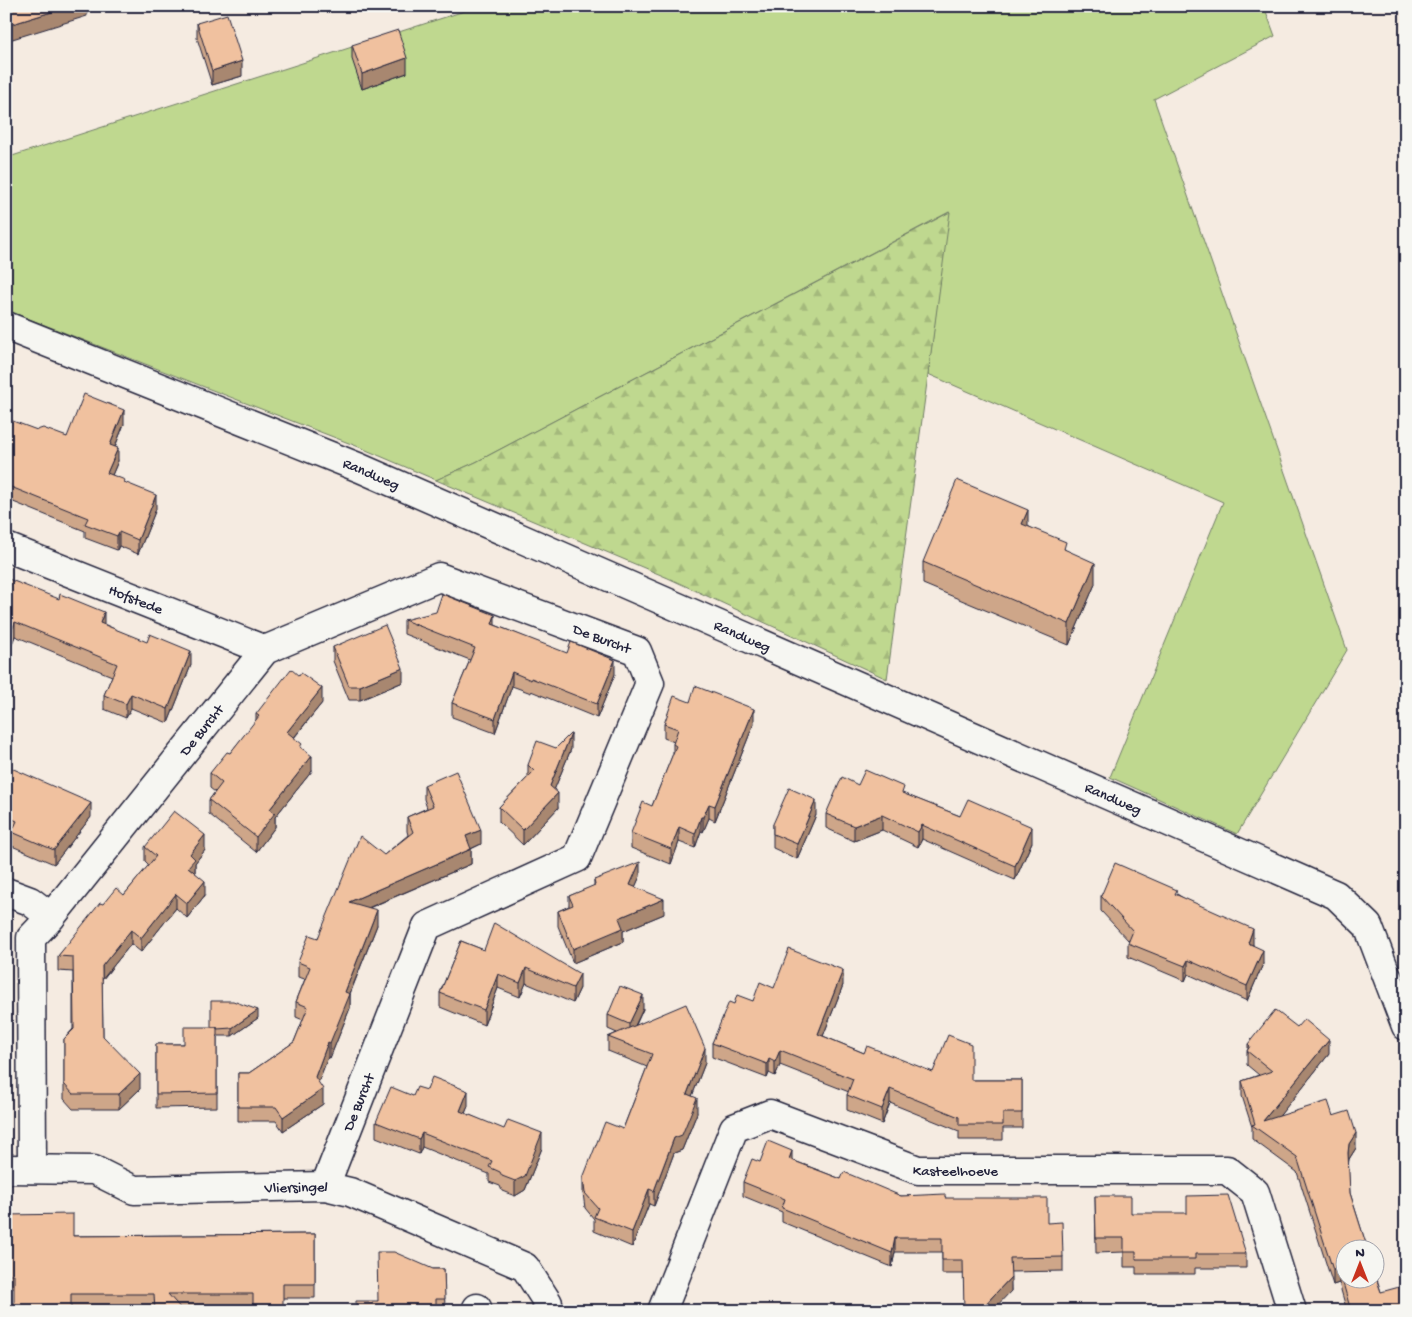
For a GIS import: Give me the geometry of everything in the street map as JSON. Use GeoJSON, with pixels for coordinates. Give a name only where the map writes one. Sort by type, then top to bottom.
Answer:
{"type":"FeatureCollection","features":[{"type":"Feature","properties":{"kind":"street","name":"Randweg"},"geometry":{"type":"LineString","coordinates":[[6,326],[360,468],[1336,895],[1368,926],[1406,1026]]}},
{"type":"Feature","properties":{"kind":"street","name":"Hofstede"},"geometry":{"type":"LineString","coordinates":[[6,547],[265,650]]}},
{"type":"Feature","properties":{"kind":"street","name":"De Burcht"},"geometry":{"type":"LineString","coordinates":[[19,1169],[31,938],[51,917],[265,650],[439,577],[637,651],[650,684],[577,858],[427,926],[325,1186]]}},
{"type":"Feature","properties":{"kind":"street"},"geometry":{"type":"LineString","coordinates":[[6,892],[30,901],[51,917]]}},
{"type":"Feature","properties":{"kind":"street","name":"Kasteelhoeve"},"geometry":{"type":"LineString","coordinates":[[662,1311],[734,1128],[770,1114],[918,1170],[1227,1170],[1255,1192],[1292,1311]]}},
{"type":"Feature","properties":{"kind":"street","name":"Vliersingel"},"geometry":{"type":"LineString","coordinates":[[19,1169],[94,1170],[134,1190],[325,1186],[350,1192],[525,1267],[548,1303],[548,1311]]}},
{"type":"Feature","properties":{"kind":"green space"},"geometry":{"type":"Polygon","coordinates":[[[480,6],[1264,6],[1275,36],[1154,99],[1347,650],[1237,834],[1110,777],[1223,502],[928,374],[949,212],[476,462],[436,480],[359,447],[6,310],[6,158],[480,6]]]}},
{"type":"Feature","properties":{"kind":"green space"},"geometry":{"type":"Polygon","coordinates":[[[950,212],[887,679],[668,578],[436,480],[476,462],[950,212]]]}},
{"type":"Feature","properties":{"kind":"building"},"geometry":{"type":"Polygon","coordinates":[[[6,6],[71,6],[6,26],[6,6]]]}},
{"type":"Feature","properties":{"kind":"building"},"geometry":{"type":"Polygon","coordinates":[[[227,14],[242,61],[212,71],[197,23],[227,14]]]}},
{"type":"Feature","properties":{"kind":"building"},"geometry":{"type":"Polygon","coordinates":[[[398,30],[407,58],[362,74],[352,45],[398,30]]]}},
{"type":"Feature","properties":{"kind":"building"},"geometry":{"type":"Polygon","coordinates":[[[84,394],[124,410],[110,445],[118,448],[107,473],[156,495],[138,540],[119,532],[117,536],[85,524],[88,518],[6,485],[6,430],[10,420],[37,430],[43,428],[67,437],[84,394]]]}},
{"type":"Feature","properties":{"kind":"building"},"geometry":{"type":"Polygon","coordinates":[[[957,480],[1028,510],[1022,524],[1066,542],[1064,549],[1095,563],[1069,624],[923,562],[957,480]]]}},
{"type":"Feature","properties":{"kind":"building"},"geometry":{"type":"Polygon","coordinates":[[[6,578],[59,599],[60,594],[104,612],[100,623],[147,642],[150,634],[191,651],[168,709],[131,694],[126,704],[104,695],[117,664],[15,622],[8,640],[6,639],[6,578]]]}},
{"type":"Feature","properties":{"kind":"building"},"geometry":{"type":"Polygon","coordinates":[[[442,594],[495,615],[492,624],[567,653],[571,642],[615,660],[597,704],[512,672],[495,719],[452,703],[475,648],[404,620],[436,612],[442,594]]]}},
{"type":"Feature","properties":{"kind":"building"},"geometry":{"type":"Polygon","coordinates":[[[385,625],[403,668],[360,686],[349,686],[333,647],[385,625]]]}},
{"type":"Feature","properties":{"kind":"building"},"geometry":{"type":"Polygon","coordinates":[[[291,669],[299,676],[301,673],[322,688],[287,732],[302,744],[300,747],[312,756],[270,809],[275,813],[256,837],[209,800],[222,783],[210,773],[227,752],[230,753],[259,716],[256,714],[291,669]]]}},
{"type":"Feature","properties":{"kind":"building"},"geometry":{"type":"Polygon","coordinates":[[[695,686],[754,709],[715,806],[709,804],[703,817],[701,817],[695,834],[679,827],[671,849],[631,833],[643,802],[652,806],[676,746],[673,744],[678,729],[664,724],[674,696],[690,702],[695,686]]]}},
{"type":"Feature","properties":{"kind":"building"},"geometry":{"type":"Polygon","coordinates":[[[571,734],[550,786],[558,793],[523,830],[499,807],[534,771],[528,765],[537,741],[556,748],[571,734]]]}},
{"type":"Feature","properties":{"kind":"building"},"geometry":{"type":"Polygon","coordinates":[[[9,767],[91,803],[54,850],[12,832],[17,821],[6,816],[6,769],[8,770],[9,767]]]}},
{"type":"Feature","properties":{"kind":"building"},"geometry":{"type":"Polygon","coordinates":[[[865,770],[904,787],[902,793],[960,816],[968,799],[1032,827],[1015,866],[922,825],[918,832],[882,815],[854,826],[826,814],[842,777],[858,785],[865,770]]]}},
{"type":"Feature","properties":{"kind":"building"},"geometry":{"type":"Polygon","coordinates":[[[456,771],[481,830],[466,836],[471,849],[349,902],[377,910],[345,992],[350,994],[330,1043],[328,1042],[315,1077],[323,1089],[283,1117],[276,1107],[238,1107],[238,1073],[249,1073],[294,1042],[308,1007],[296,1002],[310,967],[298,962],[309,935],[318,938],[360,836],[384,855],[413,832],[407,817],[433,806],[424,785],[456,771]]]}},
{"type":"Feature","properties":{"kind":"building"},"geometry":{"type":"Polygon","coordinates":[[[789,788],[816,800],[797,844],[773,834],[773,824],[789,788]]]}},
{"type":"Feature","properties":{"kind":"building"},"geometry":{"type":"Polygon","coordinates":[[[174,811],[205,835],[190,854],[195,859],[188,867],[205,881],[187,903],[176,894],[141,938],[131,930],[102,966],[103,1036],[140,1074],[119,1094],[73,1094],[64,1084],[64,1039],[74,1029],[73,957],[58,956],[100,903],[103,904],[116,888],[124,895],[156,856],[145,847],[174,811]]]}},
{"type":"Feature","properties":{"kind":"building"},"geometry":{"type":"Polygon","coordinates":[[[640,862],[630,885],[664,899],[619,918],[623,928],[573,949],[558,911],[573,905],[569,896],[595,885],[594,880],[640,862]]]}},
{"type":"Feature","properties":{"kind":"building"},"geometry":{"type":"Polygon","coordinates":[[[1115,863],[1177,890],[1175,894],[1253,929],[1248,943],[1263,950],[1247,986],[1188,960],[1185,966],[1128,943],[1133,931],[1101,896],[1115,863]]]}},
{"type":"Feature","properties":{"kind":"building"},"geometry":{"type":"Polygon","coordinates":[[[494,923],[580,974],[573,988],[526,968],[520,983],[498,974],[484,1010],[440,993],[461,941],[484,950],[494,923]]]}},
{"type":"Feature","properties":{"kind":"building"},"geometry":{"type":"Polygon","coordinates":[[[789,949],[843,970],[818,1034],[864,1053],[867,1046],[933,1072],[948,1035],[971,1044],[971,1080],[1022,1080],[1022,1113],[1003,1113],[1003,1125],[959,1125],[959,1117],[890,1089],[882,1109],[847,1095],[853,1079],[780,1050],[775,1062],[769,1059],[767,1064],[712,1043],[729,1002],[734,1004],[737,995],[753,1001],[760,982],[774,988],[789,949]]]}},
{"type":"Feature","properties":{"kind":"building"},"geometry":{"type":"Polygon","coordinates":[[[620,986],[643,995],[629,1024],[608,1015],[620,986]]]}},
{"type":"Feature","properties":{"kind":"building"},"geometry":{"type":"Polygon","coordinates":[[[211,1001],[233,1001],[258,1010],[232,1028],[217,1029],[217,1027],[211,1027],[211,1001]]]}},
{"type":"Feature","properties":{"kind":"building"},"geometry":{"type":"Polygon","coordinates":[[[686,1004],[705,1048],[687,1094],[697,1098],[682,1135],[674,1138],[654,1191],[649,1189],[632,1232],[594,1217],[598,1208],[585,1193],[583,1178],[605,1122],[623,1129],[652,1054],[608,1037],[686,1004]]]}},
{"type":"Feature","properties":{"kind":"building"},"geometry":{"type":"Polygon","coordinates":[[[1275,1010],[1297,1027],[1304,1019],[1329,1040],[1263,1121],[1328,1101],[1333,1116],[1349,1111],[1356,1133],[1349,1144],[1348,1153],[1350,1193],[1365,1240],[1334,1240],[1334,1270],[1297,1157],[1252,1125],[1255,1124],[1242,1081],[1272,1071],[1247,1051],[1250,1046],[1248,1044],[1275,1010]]]}},
{"type":"Feature","properties":{"kind":"building"},"geometry":{"type":"Polygon","coordinates":[[[184,1027],[217,1027],[217,1093],[156,1094],[156,1044],[184,1044],[184,1027]]]}},
{"type":"Feature","properties":{"kind":"building"},"geometry":{"type":"Polygon","coordinates":[[[432,1077],[468,1091],[460,1111],[504,1129],[508,1120],[542,1133],[525,1176],[515,1181],[502,1176],[500,1172],[489,1167],[492,1161],[422,1133],[419,1139],[376,1122],[391,1087],[413,1096],[417,1087],[427,1090],[432,1077]]]}},
{"type":"Feature","properties":{"kind":"building"},"geometry":{"type":"Polygon","coordinates":[[[768,1141],[792,1151],[789,1159],[841,1179],[844,1172],[901,1196],[945,1194],[945,1198],[1047,1198],[1047,1223],[1062,1222],[1063,1257],[1010,1258],[1011,1277],[979,1311],[964,1311],[963,1260],[942,1260],[942,1238],[895,1238],[892,1253],[782,1208],[785,1199],[743,1182],[752,1159],[760,1162],[768,1141]]]}},
{"type":"Feature","properties":{"kind":"building"},"geometry":{"type":"Polygon","coordinates":[[[1228,1195],[1246,1254],[1195,1254],[1195,1259],[1136,1259],[1136,1252],[1124,1252],[1124,1238],[1096,1238],[1095,1196],[1131,1196],[1131,1213],[1187,1213],[1187,1196],[1228,1195]]]}},
{"type":"Feature","properties":{"kind":"building"},"geometry":{"type":"Polygon","coordinates":[[[73,1214],[73,1236],[315,1234],[315,1284],[283,1284],[283,1311],[253,1311],[253,1294],[168,1294],[183,1311],[155,1311],[154,1294],[71,1294],[71,1311],[14,1311],[14,1274],[6,1274],[6,1215],[73,1214]]]}},
{"type":"Feature","properties":{"kind":"building"},"geometry":{"type":"Polygon","coordinates":[[[377,1252],[394,1252],[433,1269],[444,1269],[445,1299],[436,1299],[436,1311],[356,1311],[356,1301],[378,1301],[377,1252]]]}},
{"type":"Feature","properties":{"kind":"building"},"geometry":{"type":"Polygon","coordinates":[[[1403,1286],[1406,1296],[1406,1311],[1351,1311],[1345,1290],[1380,1290],[1381,1292],[1403,1286]]]}},
{"type":"Feature","properties":{"kind":"building"},"geometry":{"type":"Polygon","coordinates":[[[707,1307],[715,1311],[705,1311],[707,1307]]]}}]}
